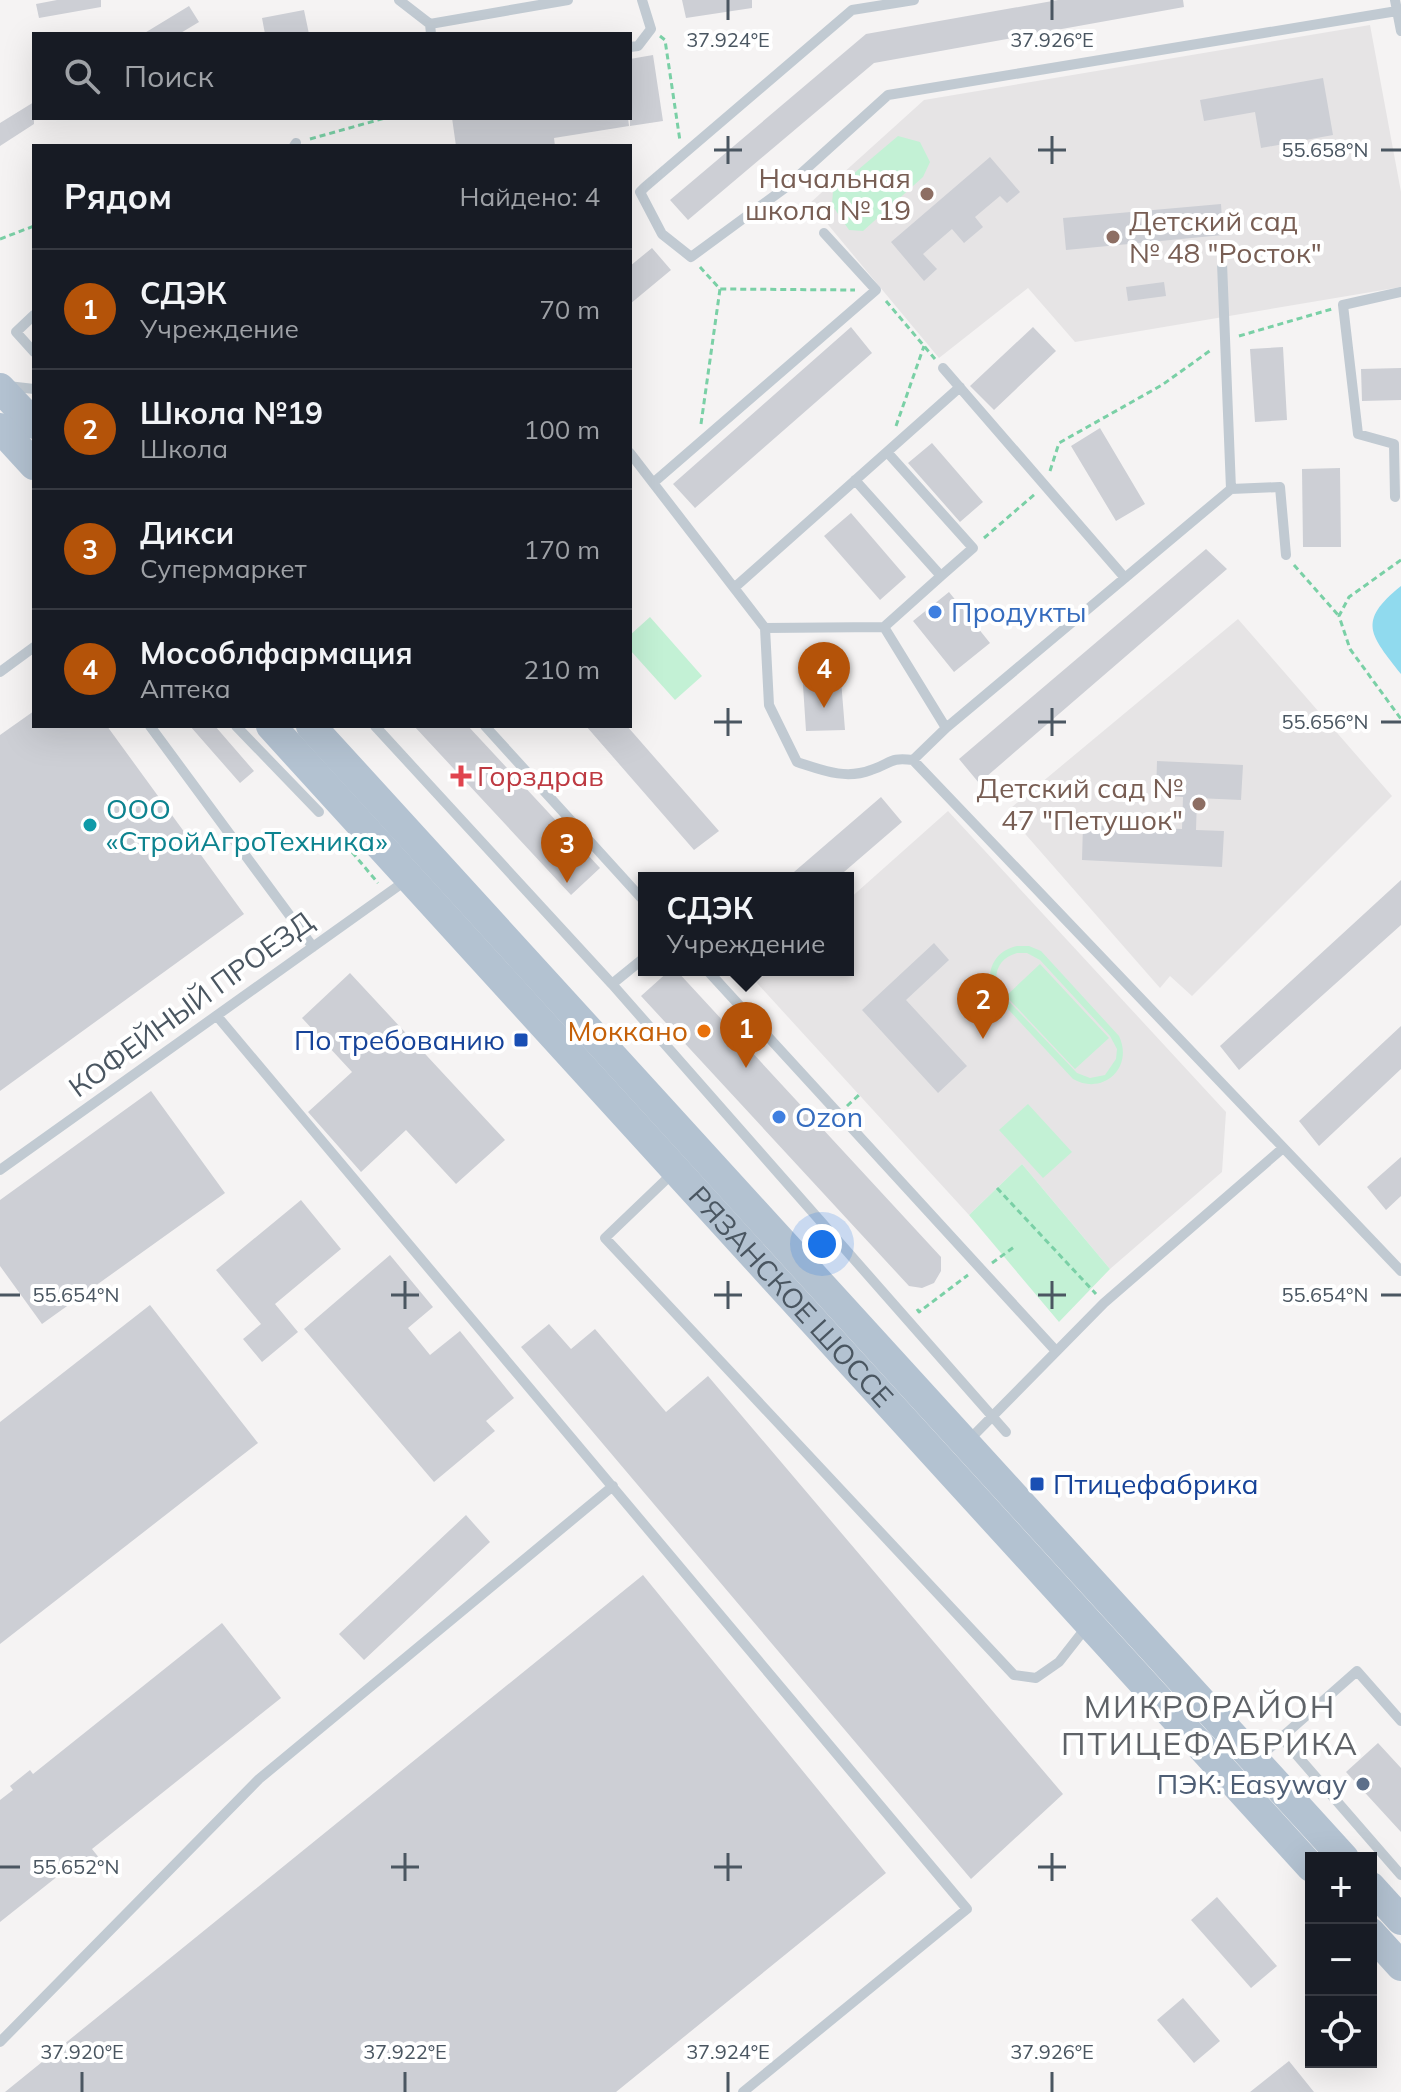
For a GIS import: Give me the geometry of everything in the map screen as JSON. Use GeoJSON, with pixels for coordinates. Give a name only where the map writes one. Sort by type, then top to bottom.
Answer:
{"type":"FeatureCollection","features":[{"type":"Feature","properties":{"kind":"main road"},"geometry":{"type":"LineString","coordinates":[[0,386],[32,422]]}},
{"type":"Feature","properties":{"kind":"main road"},"geometry":{"type":"LineString","coordinates":[[0,428],[32,463]]}},
{"type":"Feature","properties":{"kind":"main road","name":"РЯЗАНСКОЕ ШОССЕ"},"geometry":{"type":"LineString","coordinates":[[273,728],[1305,1860]]}},
{"type":"Feature","properties":{"kind":"main road","name":"РЯЗАНСКОЕ ШОССЕ"},"geometry":{"type":"LineString","coordinates":[[313,728],[1339,1852]]}},
{"type":"Feature","properties":{"kind":"main road"},"geometry":{"type":"LineString","coordinates":[[1377,1894],[1401,1920]]}},
{"type":"Feature","properties":{"kind":"main road"},"geometry":{"type":"LineString","coordinates":[[1377,1940],[1401,1966]]}},
{"type":"Feature","properties":{"kind":"lane"},"geometry":{"type":"LineString","coordinates":[[399,0],[430,29],[568,0]]}},
{"type":"Feature","properties":{"kind":"lane"},"geometry":{"type":"LineString","coordinates":[[632,47],[638,46],[651,29],[642,0]]}},
{"type":"Feature","properties":{"kind":"lane"},"geometry":{"type":"LineString","coordinates":[[914,0],[852,10],[640,192],[662,234],[691,257],[785,188],[888,95],[1396,5],[1401,31]]}},
{"type":"Feature","properties":{"kind":"lane"},"geometry":{"type":"LineString","coordinates":[[653,483],[876,290],[824,233]]}},
{"type":"Feature","properties":{"kind":"lane"},"geometry":{"type":"LineString","coordinates":[[1222,263],[1231,489]]}},
{"type":"Feature","properties":{"kind":"lane"},"geometry":{"type":"LineString","coordinates":[[1395,497],[1394,444],[1358,434],[1343,305],[1401,292]]}},
{"type":"Feature","properties":{"kind":"lane"},"geometry":{"type":"LineString","coordinates":[[32,317],[16,332],[32,350]]}},
{"type":"Feature","properties":{"kind":"lane"},"geometry":{"type":"LineString","coordinates":[[943,368],[1125,578]]}},
{"type":"Feature","properties":{"kind":"lane"},"geometry":{"type":"LineString","coordinates":[[0,386],[32,389]]}},
{"type":"Feature","properties":{"kind":"lane"},"geometry":{"type":"LineString","coordinates":[[734,588],[960,387]]}},
{"type":"Feature","properties":{"kind":"lane"},"geometry":{"type":"LineString","coordinates":[[765,628],[884,627],[973,548],[887,452]]}},
{"type":"Feature","properties":{"kind":"lane"},"geometry":{"type":"LineString","coordinates":[[632,456],[765,628],[769,705],[797,762],[839,776],[870,771],[895,758],[913,760],[1401,1271]]}},
{"type":"Feature","properties":{"kind":"lane"},"geometry":{"type":"LineString","coordinates":[[855,480],[941,576]]}},
{"type":"Feature","properties":{"kind":"lane"},"geometry":{"type":"LineString","coordinates":[[913,760],[946,728],[1231,489],[1280,487],[1286,555]]}},
{"type":"Feature","properties":{"kind":"lane"},"geometry":{"type":"LineString","coordinates":[[884,627],[946,728]]}},
{"type":"Feature","properties":{"kind":"lane"},"geometry":{"type":"LineString","coordinates":[[0,672],[32,648]]}},
{"type":"Feature","properties":{"kind":"lane"},"geometry":{"type":"LineString","coordinates":[[151,728],[313,947]]}},
{"type":"Feature","properties":{"kind":"lane"},"geometry":{"type":"LineString","coordinates":[[238,728],[319,812]]}},
{"type":"Feature","properties":{"kind":"lane"},"geometry":{"type":"LineString","coordinates":[[377,728],[612,984],[1006,1432]]}},
{"type":"Feature","properties":{"kind":"lane"},"geometry":{"type":"LineString","coordinates":[[487,728],[638,894]]}},
{"type":"Feature","properties":{"kind":"lane","name":"КОФЕЙНЫЙ ПРОЕЗД"},"geometry":{"type":"LineString","coordinates":[[0,1170],[409,877]]}},
{"type":"Feature","properties":{"kind":"lane"},"geometry":{"type":"LineString","coordinates":[[612,984],[638,963]]}},
{"type":"Feature","properties":{"kind":"lane"},"geometry":{"type":"LineString","coordinates":[[712,976],[1056,1351]]}},
{"type":"Feature","properties":{"kind":"lane"},"geometry":{"type":"LineString","coordinates":[[217,1016],[967,1909],[743,2092]]}},
{"type":"Feature","properties":{"kind":"lane"},"geometry":{"type":"LineString","coordinates":[[967,1443],[1104,1303],[1283,1148]]}},
{"type":"Feature","properties":{"kind":"lane"},"geometry":{"type":"LineString","coordinates":[[676,1170],[605,1238],[1014,1675],[1036,1678],[1059,1662],[1089,1623]]}},
{"type":"Feature","properties":{"kind":"lane"},"geometry":{"type":"LineString","coordinates":[[0,2042],[259,1779],[613,1486]]}},
{"type":"Feature","properties":{"kind":"lane"},"geometry":{"type":"LineString","coordinates":[[1255,1760],[1357,1671],[1401,1721]]}},
{"type":"Feature","properties":{"kind":"lane"},"geometry":{"type":"LineString","coordinates":[[1281,1737],[1401,1875]]}},
{"type":"Feature","properties":{"kind":"path"},"geometry":{"type":"LineString","coordinates":[[651,29],[665,40],[682,155]]}},
{"type":"Feature","properties":{"kind":"path"},"geometry":{"type":"LineString","coordinates":[[298,144],[378,120]]}},
{"type":"Feature","properties":{"kind":"path"},"geometry":{"type":"LineString","coordinates":[[0,239],[32,227]]}},
{"type":"Feature","properties":{"kind":"path"},"geometry":{"type":"LineString","coordinates":[[691,257],[720,289],[876,290],[943,368]]}},
{"type":"Feature","properties":{"kind":"path"},"geometry":{"type":"LineString","coordinates":[[698,443],[720,289]]}},
{"type":"Feature","properties":{"kind":"path"},"geometry":{"type":"LineString","coordinates":[[973,548],[1045,485],[1059,443],[1162,385],[1225,340],[1343,305]]}},
{"type":"Feature","properties":{"kind":"path"},"geometry":{"type":"LineString","coordinates":[[887,452],[924,346]]}},
{"type":"Feature","properties":{"kind":"path"},"geometry":{"type":"LineString","coordinates":[[1286,555],[1339,616],[1350,649],[1401,719]]}},
{"type":"Feature","properties":{"kind":"path"},"geometry":{"type":"LineString","coordinates":[[1339,616],[1349,597],[1401,560]]}},
{"type":"Feature","properties":{"kind":"path"},"geometry":{"type":"LineString","coordinates":[[997,1188],[1104,1303]]}},
{"type":"Feature","properties":{"kind":"path"},"geometry":{"type":"LineString","coordinates":[[909,1300],[919,1312],[968,1275]]}},
{"type":"Feature","properties":{"kind":"shaded area"},"geometry":{"type":"Polygon","coordinates":[[[1370,25],[1401,192],[1401,287],[1075,342],[1028,288],[939,358],[810,203],[924,100],[1370,25]]]}},
{"type":"Feature","properties":{"kind":"shaded area","name":"Детский сад № 47 \"Петушок\""},"geometry":{"type":"Polygon","coordinates":[[[1238,619],[1392,796],[1192,996],[1170,976],[1160,988],[1006,812],[1238,619]]]}},
{"type":"Feature","properties":{"kind":"shaded area"},"geometry":{"type":"Polygon","coordinates":[[[948,811],[1226,1112],[1222,1172],[1110,1269],[1022,1164],[969,1215],[756,982],[763,976],[854,976],[854,895],[948,811]]]}},
{"type":"Feature","properties":{"kind":"green space"},"geometry":{"type":"Polygon","coordinates":[[[898,136],[920,142],[930,162],[923,177],[863,231],[849,230],[832,205],[833,191],[898,136]]]}},
{"type":"Feature","properties":{"kind":"green space"},"geometry":{"type":"Polygon","coordinates":[[[650,617],[702,676],[675,700],[632,652],[632,633],[650,617]]]}},
{"type":"Feature","properties":{"kind":"green space"},"geometry":{"type":"Polygon","coordinates":[[[1029,946],[1041,951],[1119,1036],[1123,1048],[1122,1059],[1113,1076],[1095,1084],[1073,1079],[994,994],[990,978],[993,964],[1009,949],[1029,946]],[[1027,953],[1011,955],[1002,962],[996,978],[999,991],[1077,1073],[1090,1078],[1105,1075],[1116,1059],[1117,1049],[1110,1036],[1040,960],[1027,953]]]}},
{"type":"Feature","properties":{"kind":"green space"},"geometry":{"type":"Polygon","coordinates":[[[1040,964],[1109,1038],[1075,1069],[1006,996],[1040,964]]]}},
{"type":"Feature","properties":{"kind":"green space"},"geometry":{"type":"Polygon","coordinates":[[[1028,1104],[1072,1152],[1043,1178],[999,1130],[1028,1104]]]}},
{"type":"Feature","properties":{"kind":"green space"},"geometry":{"type":"Polygon","coordinates":[[[1022,1164],[1110,1269],[1059,1322],[969,1215],[1022,1164]]]}},
{"type":"Feature","properties":{"kind":"water"},"geometry":{"type":"Polygon","coordinates":[[[1401,586],[1401,674],[1376,639],[1373,619],[1378,609],[1401,586]]]}},
{"type":"Feature","properties":{"kind":"building"},"geometry":{"type":"Polygon","coordinates":[[[57,0],[101,0],[101,7],[39,18],[36,4],[57,0]]]}},
{"type":"Feature","properties":{"kind":"building"},"geometry":{"type":"Polygon","coordinates":[[[682,0],[752,0],[752,8],[686,18],[682,0]]]}},
{"type":"Feature","properties":{"kind":"building"},"geometry":{"type":"Polygon","coordinates":[[[1058,0],[1183,0],[1184,7],[874,63],[688,220],[670,200],[866,34],[1058,0]]]}},
{"type":"Feature","properties":{"kind":"building"},"geometry":{"type":"Polygon","coordinates":[[[189,6],[199,22],[182,32],[146,32],[189,6]]]}},
{"type":"Feature","properties":{"kind":"building"},"geometry":{"type":"Polygon","coordinates":[[[304,10],[309,32],[265,32],[262,18],[304,10]]]}},
{"type":"Feature","properties":{"kind":"building"},"geometry":{"type":"Polygon","coordinates":[[[653,55],[663,121],[630,126],[632,59],[653,55]]]}},
{"type":"Feature","properties":{"kind":"building"},"geometry":{"type":"Polygon","coordinates":[[[1323,78],[1333,135],[1261,148],[1255,112],[1204,121],[1200,100],[1323,78]]]}},
{"type":"Feature","properties":{"kind":"building"},"geometry":{"type":"Polygon","coordinates":[[[32,103],[34,124],[0,146],[0,123],[32,103]]]}},
{"type":"Feature","properties":{"kind":"building"},"geometry":{"type":"Polygon","coordinates":[[[452,120],[628,120],[629,126],[554,138],[555,144],[456,144],[452,120]]]}},
{"type":"Feature","properties":{"kind":"building"},"geometry":{"type":"Polygon","coordinates":[[[990,157],[1020,192],[1007,203],[1000,196],[975,217],[983,227],[964,243],[952,229],[923,254],[937,269],[924,281],[891,242],[990,157]]]}},
{"type":"Feature","properties":{"kind":"building"},"geometry":{"type":"Polygon","coordinates":[[[1221,204],[1223,235],[1066,250],[1063,218],[1221,204]]]}},
{"type":"Feature","properties":{"kind":"building"},"geometry":{"type":"Polygon","coordinates":[[[652,248],[671,270],[632,302],[632,264],[652,248]]]}},
{"type":"Feature","properties":{"kind":"building"},"geometry":{"type":"Polygon","coordinates":[[[1164,282],[1166,296],[1128,301],[1126,287],[1164,282]]]}},
{"type":"Feature","properties":{"kind":"building"},"geometry":{"type":"Polygon","coordinates":[[[851,327],[872,353],[695,508],[673,484],[851,327]]]}},
{"type":"Feature","properties":{"kind":"building"},"geometry":{"type":"Polygon","coordinates":[[[1033,327],[1056,351],[994,410],[970,386],[1033,327]]]}},
{"type":"Feature","properties":{"kind":"building"},"geometry":{"type":"Polygon","coordinates":[[[1283,347],[1287,420],[1255,422],[1250,349],[1283,347]]]}},
{"type":"Feature","properties":{"kind":"building"},"geometry":{"type":"Polygon","coordinates":[[[1401,368],[1401,400],[1362,401],[1361,369],[1401,368]]]}},
{"type":"Feature","properties":{"kind":"building"},"geometry":{"type":"Polygon","coordinates":[[[1100,428],[1145,504],[1116,521],[1071,446],[1100,428]]]}},
{"type":"Feature","properties":{"kind":"building"},"geometry":{"type":"Polygon","coordinates":[[[932,443],[983,502],[960,522],[908,463],[932,443]]]}},
{"type":"Feature","properties":{"kind":"building"},"geometry":{"type":"Polygon","coordinates":[[[1340,468],[1341,547],[1303,547],[1302,469],[1340,468]]]}},
{"type":"Feature","properties":{"kind":"building"},"geometry":{"type":"Polygon","coordinates":[[[851,513],[906,577],[880,600],[824,536],[851,513]]]}},
{"type":"Feature","properties":{"kind":"building"},"geometry":{"type":"Polygon","coordinates":[[[1206,549],[1227,569],[979,783],[959,759],[1206,549]]]}},
{"type":"Feature","properties":{"kind":"building"},"geometry":{"type":"Polygon","coordinates":[[[949,592],[990,643],[954,672],[913,621],[949,592]]]}},
{"type":"Feature","properties":{"kind":"building"},"geometry":{"type":"Polygon","coordinates":[[[801,655],[839,655],[845,730],[806,731],[801,655]]]}},
{"type":"Feature","properties":{"kind":"building","name":"ООО «СтройАгроТехника»"},"geometry":{"type":"Polygon","coordinates":[[[32,712],[32,728],[108,728],[244,914],[0,1091],[0,735],[32,712]]]}},
{"type":"Feature","properties":{"kind":"building"},"geometry":{"type":"Polygon","coordinates":[[[192,728],[217,728],[254,771],[240,783],[192,728]]]}},
{"type":"Feature","properties":{"kind":"building"},"geometry":{"type":"Polygon","coordinates":[[[416,728],[470,728],[600,868],[571,895],[416,728]]]}},
{"type":"Feature","properties":{"kind":"building"},"geometry":{"type":"Polygon","coordinates":[[[588,728],[629,728],[719,831],[694,850],[588,728]]]}},
{"type":"Feature","properties":{"kind":"building"},"geometry":{"type":"Polygon","coordinates":[[[1157,761],[1243,765],[1241,800],[1197,798],[1196,830],[1224,831],[1222,867],[1082,860],[1083,825],[1182,829],[1183,797],[1156,795],[1157,761]]]}},
{"type":"Feature","properties":{"kind":"building"},"geometry":{"type":"Polygon","coordinates":[[[881,797],[902,822],[844,872],[794,872],[881,797]]]}},
{"type":"Feature","properties":{"kind":"building"},"geometry":{"type":"Polygon","coordinates":[[[1401,880],[1401,925],[1239,1070],[1220,1046],[1401,880]]]}},
{"type":"Feature","properties":{"kind":"building"},"geometry":{"type":"Polygon","coordinates":[[[934,943],[949,960],[906,1000],[967,1066],[938,1093],[862,1010],[934,943]]]}},
{"type":"Feature","properties":{"kind":"building"},"geometry":{"type":"Polygon","coordinates":[[[350,973],[505,1140],[456,1184],[406,1130],[361,1172],[308,1112],[352,1072],[302,1018],[350,973]]]}},
{"type":"Feature","properties":{"kind":"building"},"geometry":{"type":"Polygon","coordinates":[[[663,976],[682,976],[941,1257],[941,1271],[934,1283],[922,1288],[909,1286],[641,996],[663,976]]]}},
{"type":"Feature","properties":{"kind":"building"},"geometry":{"type":"Polygon","coordinates":[[[1401,1026],[1401,1069],[1319,1146],[1299,1121],[1401,1026]]]}},
{"type":"Feature","properties":{"kind":"building"},"geometry":{"type":"Polygon","coordinates":[[[151,1091],[225,1193],[42,1324],[0,1266],[0,1200],[151,1091]]]}},
{"type":"Feature","properties":{"kind":"building"},"geometry":{"type":"Polygon","coordinates":[[[1401,1157],[1401,1196],[1386,1210],[1367,1187],[1401,1157]]]}},
{"type":"Feature","properties":{"kind":"building"},"geometry":{"type":"Polygon","coordinates":[[[301,1200],[341,1249],[275,1304],[298,1332],[262,1362],[243,1339],[261,1324],[216,1270],[301,1200]]]}},
{"type":"Feature","properties":{"kind":"building"},"geometry":{"type":"Polygon","coordinates":[[[390,1255],[433,1307],[408,1328],[430,1355],[460,1331],[514,1398],[486,1421],[495,1431],[434,1482],[304,1329],[390,1255]]]}},
{"type":"Feature","properties":{"kind":"building"},"geometry":{"type":"Polygon","coordinates":[[[150,1305],[258,1443],[0,1644],[0,1422],[150,1305]]]}},
{"type":"Feature","properties":{"kind":"building"},"geometry":{"type":"Polygon","coordinates":[[[549,1324],[571,1349],[595,1329],[666,1412],[708,1376],[1063,1794],[971,1879],[521,1347],[549,1324]]]}},
{"type":"Feature","properties":{"kind":"building"},"geometry":{"type":"Polygon","coordinates":[[[466,1515],[490,1542],[364,1660],[339,1634],[466,1515]]]}},
{"type":"Feature","properties":{"kind":"building"},"geometry":{"type":"Polygon","coordinates":[[[643,1575],[886,1873],[616,2092],[5,2092],[643,1575]]]}},
{"type":"Feature","properties":{"kind":"building"},"geometry":{"type":"Polygon","coordinates":[[[222,1623],[281,1698],[92,1849],[100,1859],[81,1874],[73,1864],[0,1922],[0,1800],[13,1790],[10,1786],[30,1770],[33,1774],[222,1623]]]}},
{"type":"Feature","properties":{"kind":"building"},"geometry":{"type":"Polygon","coordinates":[[[1378,1743],[1401,1768],[1401,1832],[1346,1772],[1378,1743]]]}},
{"type":"Feature","properties":{"kind":"building"},"geometry":{"type":"Polygon","coordinates":[[[1217,1897],[1277,1966],[1251,1988],[1191,1920],[1217,1897]]]}},
{"type":"Feature","properties":{"kind":"building"},"geometry":{"type":"Polygon","coordinates":[[[1183,1998],[1220,2041],[1194,2063],[1157,2020],[1183,1998]]]}},
{"type":"Feature","properties":{"kind":"building"},"geometry":{"type":"Polygon","coordinates":[[[1289,2061],[1314,2092],[1250,2092],[1289,2061]]]}},
{"type":"Feature","properties":{"kind":"place","name":"Начальная школа № 19"},"geometry":{"type":"Point","coordinates":[927,194]}},
{"type":"Feature","properties":{"kind":"place","name":"Детский сад № 48 \"Росток\""},"geometry":{"type":"Point","coordinates":[1113,237]}},
{"type":"Feature","properties":{"kind":"place","name":"Продукты"},"geometry":{"type":"Point","coordinates":[935,612]}},
{"type":"Feature","properties":{"kind":"place","name":"Мособлфармация"},"geometry":{"type":"Point","coordinates":[824,708]}},
{"type":"Feature","properties":{"kind":"place","name":"Горздрав"},"geometry":{"type":"Point","coordinates":[461,776]}},
{"type":"Feature","properties":{"kind":"place","name":"Детский сад № 47 \"Петушок\""},"geometry":{"type":"Point","coordinates":[1199,804]}},
{"type":"Feature","properties":{"kind":"place","name":"ООО «СтройАгроТехника»"},"geometry":{"type":"Point","coordinates":[90,825]}},
{"type":"Feature","properties":{"kind":"place","name":"Дикси"},"geometry":{"type":"Point","coordinates":[567,883]}},
{"type":"Feature","properties":{"kind":"place","name":"Моккано"},"geometry":{"type":"Point","coordinates":[704,1031]}},
{"type":"Feature","properties":{"kind":"place","name":"Школа №19"},"geometry":{"type":"Point","coordinates":[983,1039]}},
{"type":"Feature","properties":{"kind":"place","name":"По требованию"},"geometry":{"type":"Point","coordinates":[521,1040]}},
{"type":"Feature","properties":{"kind":"place","name":"СДЭК"},"geometry":{"type":"Point","coordinates":[746,1068]}},
{"type":"Feature","properties":{"kind":"place","name":"Ozon"},"geometry":{"type":"Point","coordinates":[779,1117]}},
{"type":"Feature","properties":{"kind":"place","name":"Птицефабрика"},"geometry":{"type":"Point","coordinates":[1037,1484]}},
{"type":"Feature","properties":{"kind":"place","name":"ПЭК: Easyway"},"geometry":{"type":"Point","coordinates":[1363,1784]}},
{"type":"Feature","properties":{"kind":"district","name":"МИКРОРАЙОН ПТИЦЕФАБРИКА"},"geometry":{"type":"Point","coordinates":[1210,1726]}}]}
